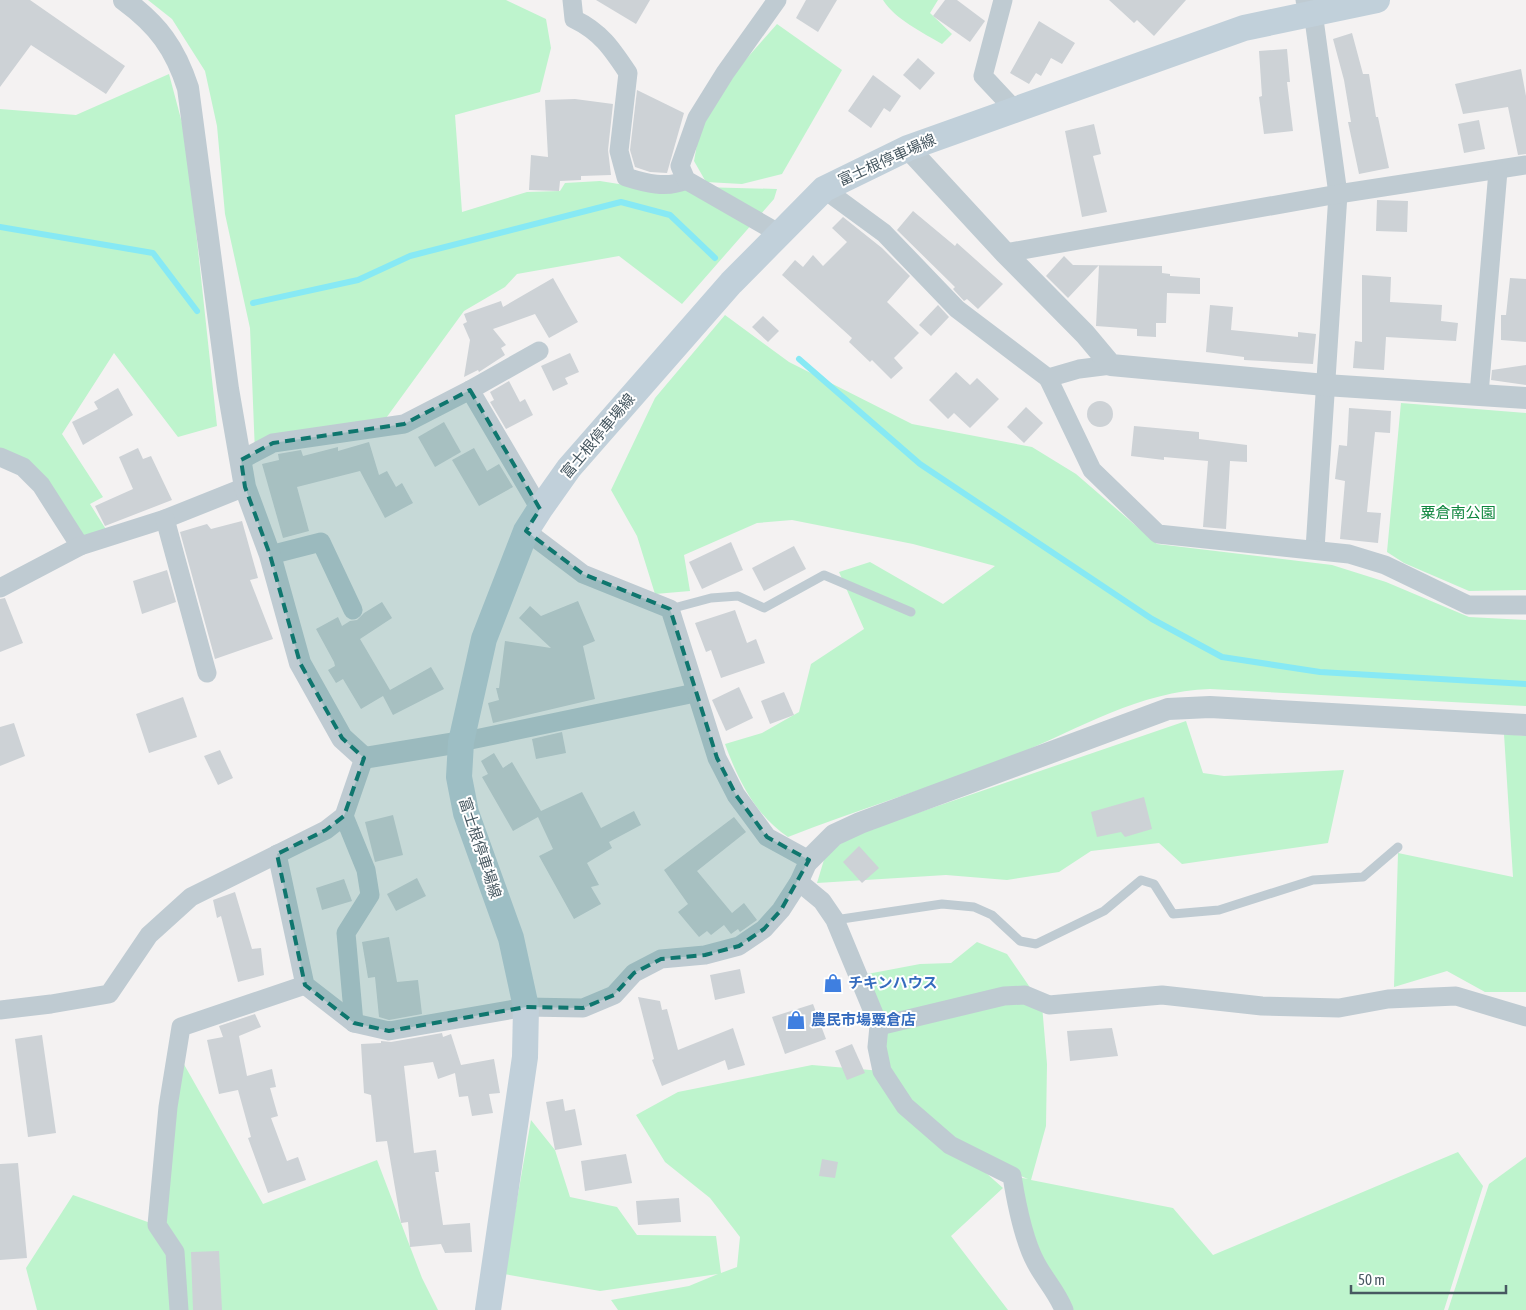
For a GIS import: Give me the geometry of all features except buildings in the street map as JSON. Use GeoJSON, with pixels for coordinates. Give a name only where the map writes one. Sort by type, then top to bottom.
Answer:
{"type":"FeatureCollection","features":[{"type":"Feature","properties":{"kind":"main road","name":"富士根停車場線"},"geometry":{"type":"LineString","coordinates":[[488,1310],[525,1057],[526,1007],[511,938],[466,813],[459,777],[461,742],[484,639],[533,520],[569,468],[731,283],[824,188],[908,148],[1244,28],[1309,6],[1376,0]]}},
{"type":"Feature","properties":{"kind":"street"},"geometry":{"type":"LineString","coordinates":[[124,0],[138,10],[163,35],[180,62],[188,88],[228,389],[245,487],[270,555],[300,663],[342,738],[364,758]]}},
{"type":"Feature","properties":{"kind":"street"},"geometry":{"type":"LineString","coordinates":[[572,0],[574,19],[592,28],[610,47],[628,73],[619,151],[626,177],[641,182],[674,186],[686,180]]}},
{"type":"Feature","properties":{"kind":"street"},"geometry":{"type":"LineString","coordinates":[[777,0],[724,73],[697,118],[680,166],[686,180],[780,234]]}},
{"type":"Feature","properties":{"kind":"street"},"geometry":{"type":"LineString","coordinates":[[1003,0],[983,76],[1014,109]]}},
{"type":"Feature","properties":{"kind":"street"},"geometry":{"type":"LineString","coordinates":[[1309,6],[1338,194],[1315,549]]}},
{"type":"Feature","properties":{"kind":"street"},"geometry":{"type":"LineString","coordinates":[[908,148],[1005,253],[1085,334],[1111,365]]}},
{"type":"Feature","properties":{"kind":"street"},"geometry":{"type":"LineString","coordinates":[[1005,253],[1338,194],[1526,165]]}},
{"type":"Feature","properties":{"kind":"street"},"geometry":{"type":"LineString","coordinates":[[1479,394],[1498,170]]}},
{"type":"Feature","properties":{"kind":"street"},"geometry":{"type":"LineString","coordinates":[[824,188],[884,233],[957,309],[1048,378],[1092,470],[1158,534],[1349,554],[1385,565],[1468,605],[1526,605]]}},
{"type":"Feature","properties":{"kind":"street"},"geometry":{"type":"LineString","coordinates":[[241,460],[273,443],[404,424],[539,351]]}},
{"type":"Feature","properties":{"kind":"street"},"geometry":{"type":"LineString","coordinates":[[1048,378],[1079,369],[1111,365],[1325,385],[1526,398]]}},
{"type":"Feature","properties":{"kind":"street"},"geometry":{"type":"LineString","coordinates":[[470,390],[533,520],[583,574],[670,609],[717,758],[736,795],[768,837],[809,860]]}},
{"type":"Feature","properties":{"kind":"street"},"geometry":{"type":"LineString","coordinates":[[0,457],[23,467],[41,485],[80,546]]}},
{"type":"Feature","properties":{"kind":"street"},"geometry":{"type":"LineString","coordinates":[[0,588],[80,546],[165,519],[245,487]]}},
{"type":"Feature","properties":{"kind":"street"},"geometry":{"type":"LineString","coordinates":[[165,519],[207,673]]}},
{"type":"Feature","properties":{"kind":"street"},"geometry":{"type":"LineString","coordinates":[[270,555],[320,542],[353,610]]}},
{"type":"Feature","properties":{"kind":"street"},"geometry":{"type":"LineString","coordinates":[[364,758],[461,742],[695,693]]}},
{"type":"Feature","properties":{"kind":"street"},"geometry":{"type":"LineString","coordinates":[[277,854],[306,985],[354,1023],[388,1031],[526,1007],[583,1008],[614,994],[634,973],[661,958],[705,955],[739,946],[764,930],[799,882],[809,860],[834,835],[860,823],[1168,709],[1210,707],[1526,724]]}},
{"type":"Feature","properties":{"kind":"street"},"geometry":{"type":"LineString","coordinates":[[0,1010],[52,1004],[109,994],[150,935],[191,897],[326,830],[344,816],[364,758]]}},
{"type":"Feature","properties":{"kind":"street"},"geometry":{"type":"LineString","coordinates":[[344,816],[366,870],[370,895],[346,933],[354,1023]]}},
{"type":"Feature","properties":{"kind":"street"},"geometry":{"type":"LineString","coordinates":[[799,882],[822,901],[836,920],[879,1026],[877,1047],[882,1071],[904,1106],[950,1144],[1012,1176],[1016,1203],[1035,1263],[1058,1294],[1064,1310]]}},
{"type":"Feature","properties":{"kind":"street"},"geometry":{"type":"LineString","coordinates":[[179,1310],[175,1252],[157,1225],[168,1107],[181,1027],[306,985]]}},
{"type":"Feature","properties":{"kind":"street"},"geometry":{"type":"LineString","coordinates":[[879,1026],[1004,996],[1025,995],[1049,1005],[1162,994],[1262,1006],[1339,1008],[1388,999],[1456,996],[1526,1017]]}},
{"type":"Feature","properties":{"kind":"lane"},"geometry":{"type":"LineString","coordinates":[[670,609],[711,598],[738,596],[764,608],[824,575],[911,612]]}},
{"type":"Feature","properties":{"kind":"lane"},"geometry":{"type":"LineString","coordinates":[[836,920],[942,904],[974,908],[992,915],[1020,941],[1036,944],[1104,912],[1141,880],[1154,884],[1173,914],[1219,910],[1313,880],[1363,877],[1398,847]]}},
{"type":"Feature","properties":{"kind":"highlighted area"},"geometry":{"type":"Polygon","coordinates":[[[470,390],[540,509],[526,531],[583,574],[670,609],[717,758],[736,795],[767,837],[809,860],[781,910],[764,929],[739,946],[705,955],[661,959],[634,973],[614,995],[583,1008],[526,1007],[389,1031],[354,1023],[305,985],[277,854],[326,830],[344,816],[364,758],[342,738],[300,663],[270,555],[245,487],[241,460],[273,443],[404,424],[470,390]]]}},
{"type":"Feature","properties":{"kind":"green space"},"geometry":{"type":"Polygon","coordinates":[[[148,0],[506,0],[546,19],[551,48],[540,92],[455,115],[462,212],[527,192],[560,191],[565,183],[600,181],[625,185],[777,189],[774,199],[682,304],[619,256],[517,274],[505,287],[464,311],[381,425],[255,453],[250,328],[225,214],[217,126],[205,71],[172,19],[148,0]]]}},
{"type":"Feature","properties":{"kind":"green space"},"geometry":{"type":"Polygon","coordinates":[[[883,0],[938,0],[930,13],[952,34],[942,44],[902,20],[883,0]]]}},
{"type":"Feature","properties":{"kind":"green space"},"geometry":{"type":"Polygon","coordinates":[[[777,24],[842,70],[782,174],[742,184],[706,182],[694,161],[701,122],[732,75],[777,24]]]}},
{"type":"Feature","properties":{"kind":"green space"},"geometry":{"type":"Polygon","coordinates":[[[169,74],[186,138],[217,426],[178,437],[114,353],[62,434],[103,497],[90,504],[107,531],[80,546],[42,486],[0,457],[0,109],[76,115],[169,74]]]}},
{"type":"Feature","properties":{"kind":"green space"},"geometry":{"type":"Polygon","coordinates":[[[725,315],[789,362],[912,424],[1032,447],[1076,474],[1157,544],[1332,565],[1386,582],[1469,617],[1526,620],[1526,706],[1210,689],[1183,692],[1156,697],[1130,705],[1003,760],[788,837],[766,819],[757,808],[742,784],[725,744],[762,733],[799,712],[811,664],[864,629],[839,572],[870,562],[943,604],[995,566],[913,544],[792,520],[757,523],[684,555],[690,591],[655,594],[637,536],[611,490],[655,398],[725,315]]]}},
{"type":"Feature","properties":{"kind":"green space","name":"粟倉南公園"},"geometry":{"type":"Polygon","coordinates":[[[1401,403],[1526,413],[1526,590],[1469,591],[1404,563],[1387,552],[1401,403]]]}},
{"type":"Feature","properties":{"kind":"green space"},"geometry":{"type":"Polygon","coordinates":[[[1186,721],[1203,773],[1224,776],[1344,770],[1328,843],[1182,864],[1159,843],[1091,851],[1059,872],[1007,880],[946,875],[817,883],[826,853],[856,834],[1186,721]]]}},
{"type":"Feature","properties":{"kind":"green space"},"geometry":{"type":"Polygon","coordinates":[[[1504,734],[1526,736],[1526,992],[1485,992],[1447,971],[1394,987],[1398,853],[1513,877],[1504,734]]]}},
{"type":"Feature","properties":{"kind":"green space"},"geometry":{"type":"Polygon","coordinates":[[[977,942],[1007,954],[1042,1005],[1047,1064],[1046,1126],[1031,1180],[1173,1208],[1213,1255],[1458,1152],[1483,1186],[1444,1310],[1062,1310],[1012,1176],[1028,1179],[964,1152],[942,1134],[1003,1188],[951,1236],[1008,1310],[618,1310],[611,1300],[689,1286],[718,1274],[600,1291],[504,1274],[531,1120],[555,1150],[570,1197],[617,1207],[637,1235],[716,1236],[721,1273],[737,1267],[740,1237],[710,1198],[665,1162],[636,1115],[678,1092],[812,1065],[882,1071],[862,975],[920,964],[951,963],[977,942]]]}},
{"type":"Feature","properties":{"kind":"green space"},"geometry":{"type":"Polygon","coordinates":[[[177,1052],[263,1204],[377,1160],[422,1278],[438,1310],[37,1310],[26,1268],[73,1195],[156,1225],[177,1052]]]}},
{"type":"Feature","properties":{"kind":"green space"},"geometry":{"type":"Polygon","coordinates":[[[1526,1157],[1526,1310],[1448,1310],[1489,1184],[1526,1157]]]}},
{"type":"Feature","properties":{"kind":"waterway"},"geometry":{"type":"LineString","coordinates":[[253,303],[358,280],[410,256],[621,202],[670,215],[715,258]]}},
{"type":"Feature","properties":{"kind":"waterway"},"geometry":{"type":"LineString","coordinates":[[0,227],[153,253],[197,311]]}},
{"type":"Feature","properties":{"kind":"waterway"},"geometry":{"type":"LineString","coordinates":[[799,359],[920,464],[1152,619],[1222,657],[1320,672],[1526,684]]}},
{"type":"Feature","properties":{"kind":"place","name":"チキンハウス"},"geometry":{"type":"Point","coordinates":[833,983]}},
{"type":"Feature","properties":{"kind":"place","name":"農民市場粟倉店"},"geometry":{"type":"Point","coordinates":[796,1020]}}]}
